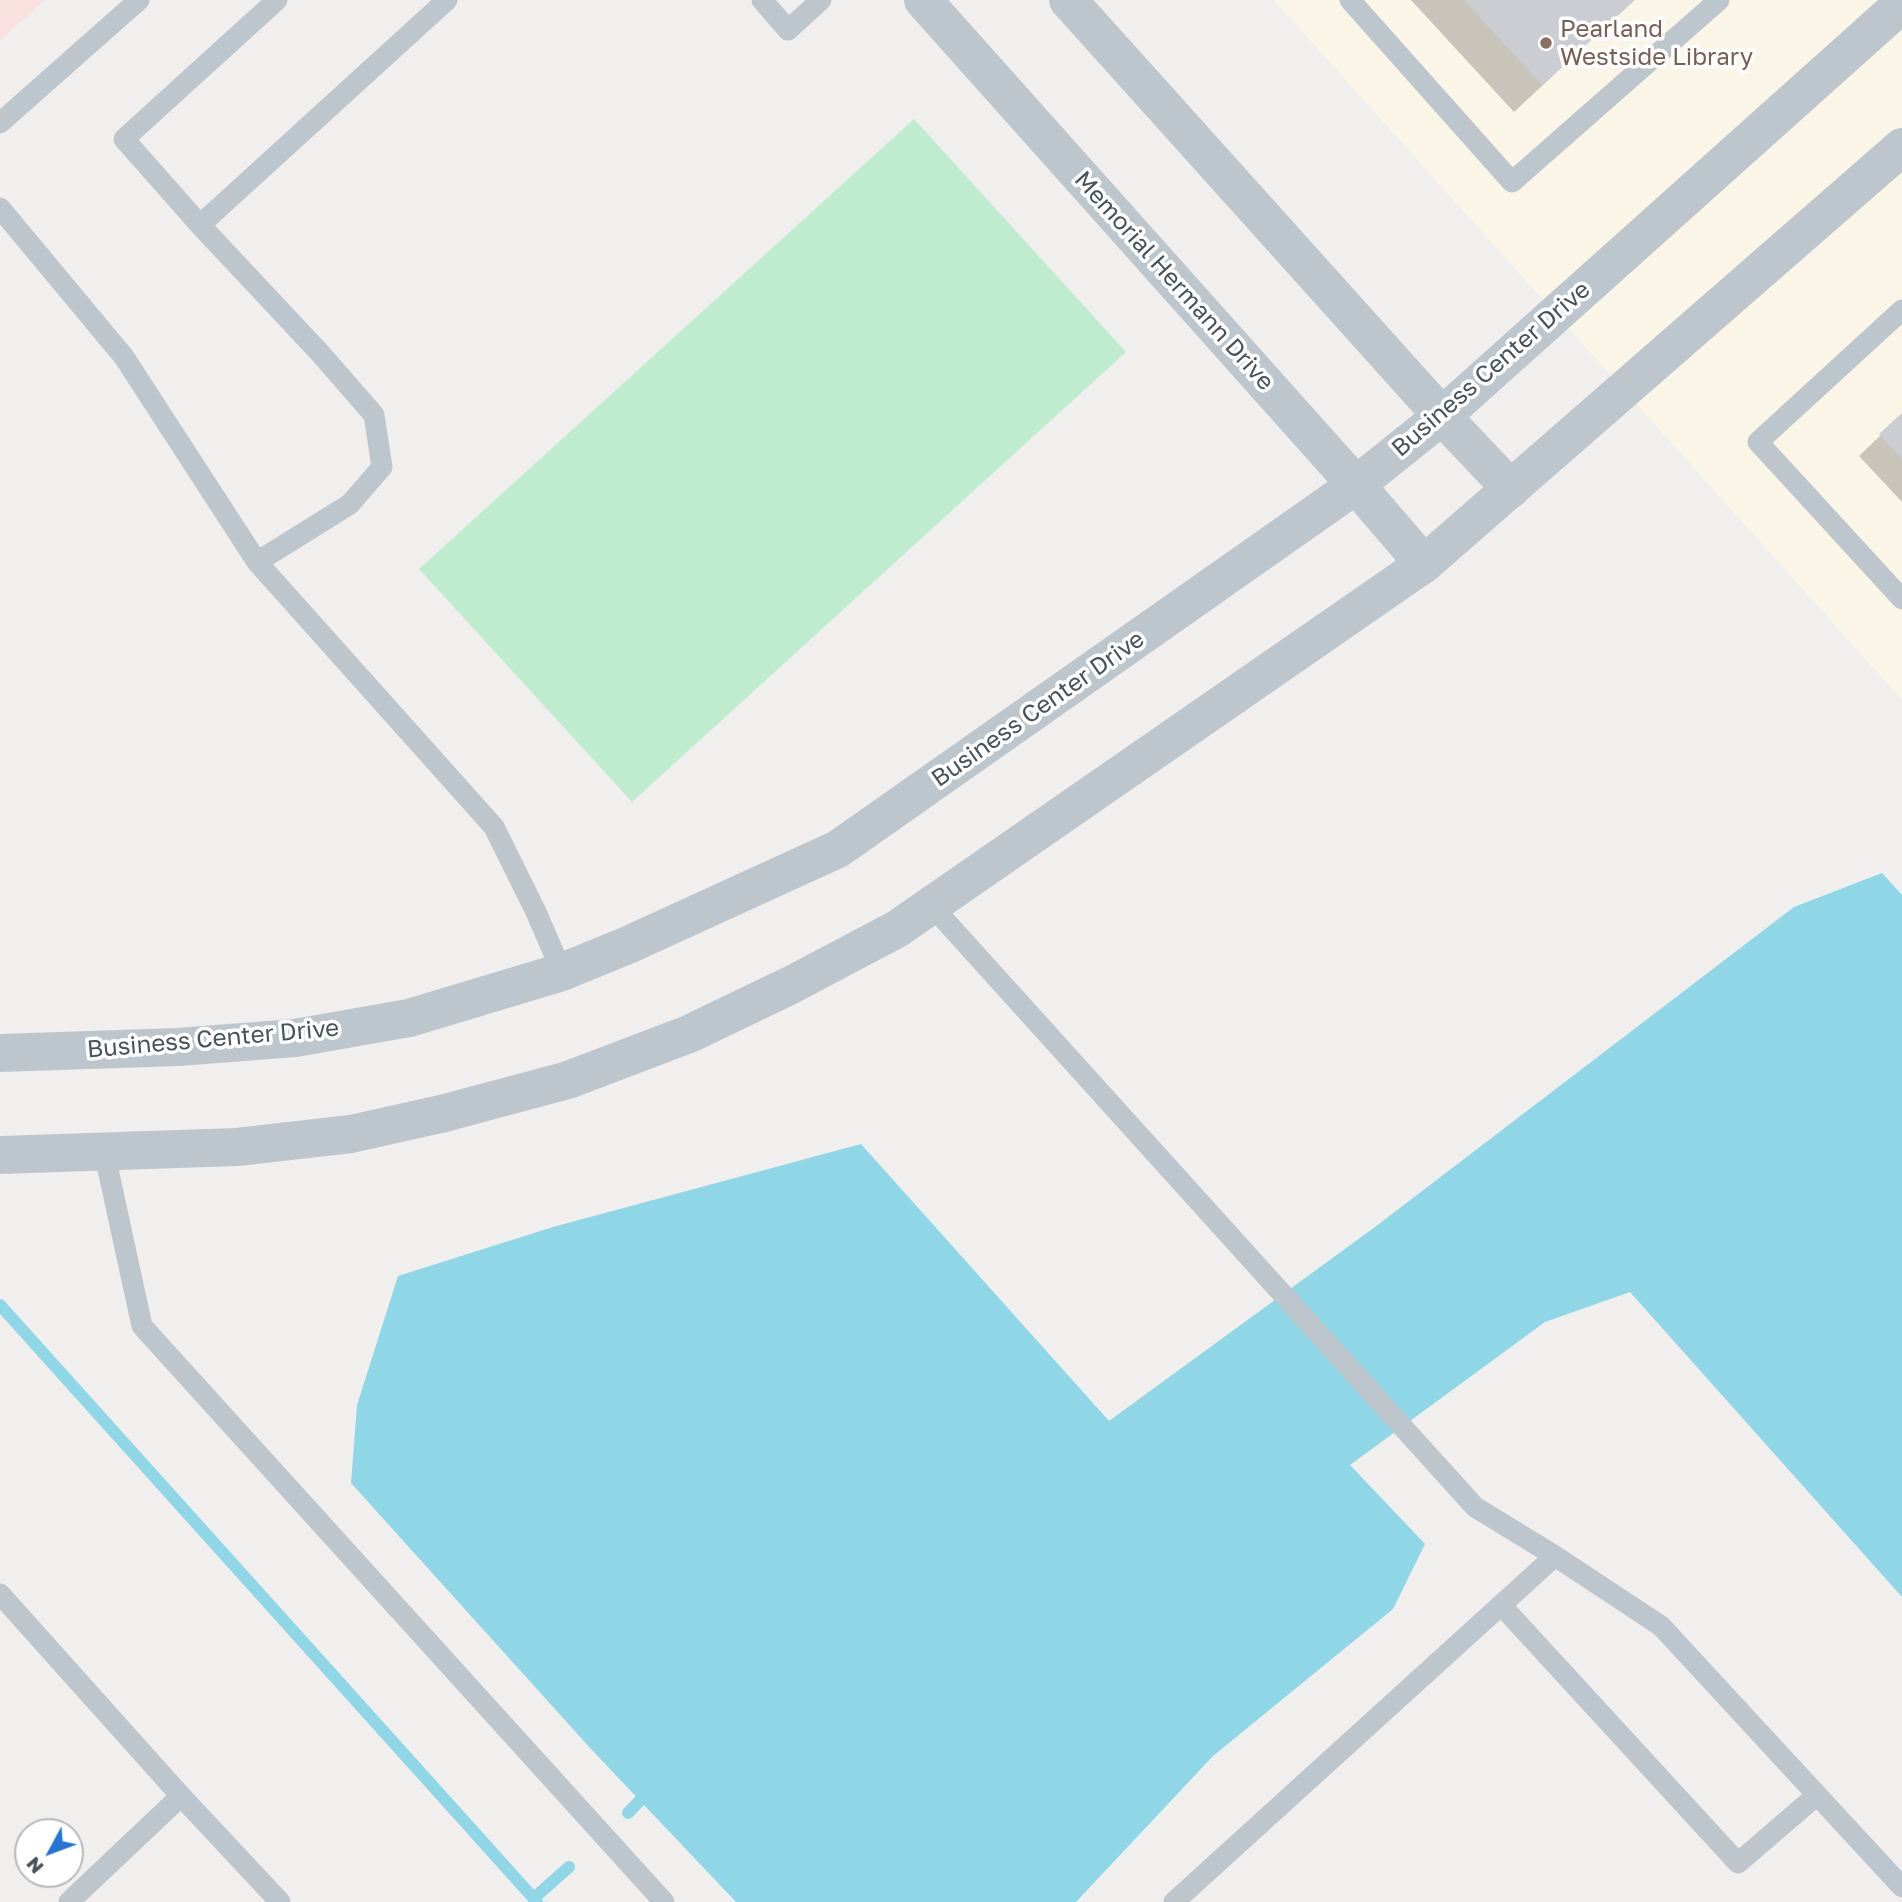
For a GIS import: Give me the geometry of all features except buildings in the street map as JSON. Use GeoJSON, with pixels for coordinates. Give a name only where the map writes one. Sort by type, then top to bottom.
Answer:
{"type":"FeatureCollection","features":[{"type":"Feature","properties":{"kind":"street","name":"Memorial Hermann Drive"},"geometry":{"type":"LineString","coordinates":[[923,0],[1424,564]]}},
{"type":"Feature","properties":{"kind":"street"},"geometry":{"type":"LineString","coordinates":[[1068,0],[1441,416],[1511,489]]}},
{"type":"Feature","properties":{"kind":"street","name":"Business Center Drive"},"geometry":{"type":"LineString","coordinates":[[0,1053],[178,1047],[295,1038],[409,1018],[562,972],[628,945],[838,849],[1356,485],[1441,416],[1902,4]]}},
{"type":"Feature","properties":{"kind":"street"},"geometry":{"type":"LineString","coordinates":[[0,1155],[237,1147],[351,1134],[445,1113],[568,1080],[689,1034],[780,991],[897,929],[1424,564],[1902,148]]}},
{"type":"Feature","properties":{"kind":"lane"},"geometry":{"type":"LineString","coordinates":[[0,123],[139,0]]}},
{"type":"Feature","properties":{"kind":"lane"},"geometry":{"type":"LineString","coordinates":[[257,562],[350,504],[382,467],[374,415],[124,139],[277,0]]}},
{"type":"Feature","properties":{"kind":"lane"},"geometry":{"type":"LineString","coordinates":[[201,225],[447,0]]}},
{"type":"Feature","properties":{"kind":"lane"},"geometry":{"type":"LineString","coordinates":[[762,0],[788,30],[821,0]]}},
{"type":"Feature","properties":{"kind":"lane"},"geometry":{"type":"LineString","coordinates":[[1350,0],[1512,182],[1719,0]]}},
{"type":"Feature","properties":{"kind":"lane"},"geometry":{"type":"LineString","coordinates":[[0,208],[124,357],[257,562],[494,827],[562,972]]}},
{"type":"Feature","properties":{"kind":"lane"},"geometry":{"type":"LineString","coordinates":[[1902,310],[1758,442],[1902,599]]}},
{"type":"Feature","properties":{"kind":"lane"},"geometry":{"type":"LineString","coordinates":[[931,905],[1475,1507],[1661,1626],[1902,1887]]}},
{"type":"Feature","properties":{"kind":"lane"},"geometry":{"type":"LineString","coordinates":[[104,1151],[142,1326],[664,1902]]}},
{"type":"Feature","properties":{"kind":"lane"},"geometry":{"type":"LineString","coordinates":[[1174,1902],[1555,1556]]}},
{"type":"Feature","properties":{"kind":"lane"},"geometry":{"type":"LineString","coordinates":[[0,1594],[280,1902]]}},
{"type":"Feature","properties":{"kind":"lane"},"geometry":{"type":"LineString","coordinates":[[1501,1605],[1738,1864],[1817,1795]]}},
{"type":"Feature","properties":{"kind":"lane"},"geometry":{"type":"LineString","coordinates":[[69,1902],[181,1796]]}},
{"type":"Feature","properties":{"kind":"shaded area"},"geometry":{"type":"Polygon","coordinates":[[[0,0],[45,0],[0,40],[0,0]]]}},
{"type":"Feature","properties":{"kind":"shaded area"},"geometry":{"type":"Polygon","coordinates":[[[1274,0],[1902,0],[1902,700],[1274,0]]]}},
{"type":"Feature","properties":{"kind":"green space"},"geometry":{"type":"Polygon","coordinates":[[[914,119],[1126,352],[632,802],[419,569],[914,119]]]}},
{"type":"Feature","properties":{"kind":"water"},"geometry":{"type":"Polygon","coordinates":[[[1882,873],[1902,895],[1902,1597],[1630,1292],[1545,1322],[1350,1465],[1425,1544],[1393,1609],[1213,1756],[1076,1902],[736,1902],[591,1749],[351,1483],[357,1405],[398,1276],[553,1227],[861,1144],[1109,1421],[1375,1227],[1794,907],[1882,873]]]}},
{"type":"Feature","properties":{"kind":"waterway"},"geometry":{"type":"LineString","coordinates":[[0,1305],[537,1902]]}},
{"type":"Feature","properties":{"kind":"waterway"},"geometry":{"type":"LineString","coordinates":[[628,1813],[652,1788]]}},
{"type":"Feature","properties":{"kind":"waterway"},"geometry":{"type":"LineString","coordinates":[[534,1898],[569,1867]]}},
{"type":"Feature","properties":{"kind":"place","name":"Pearland Westside Library"},"geometry":{"type":"Point","coordinates":[1546,43]}}]}
